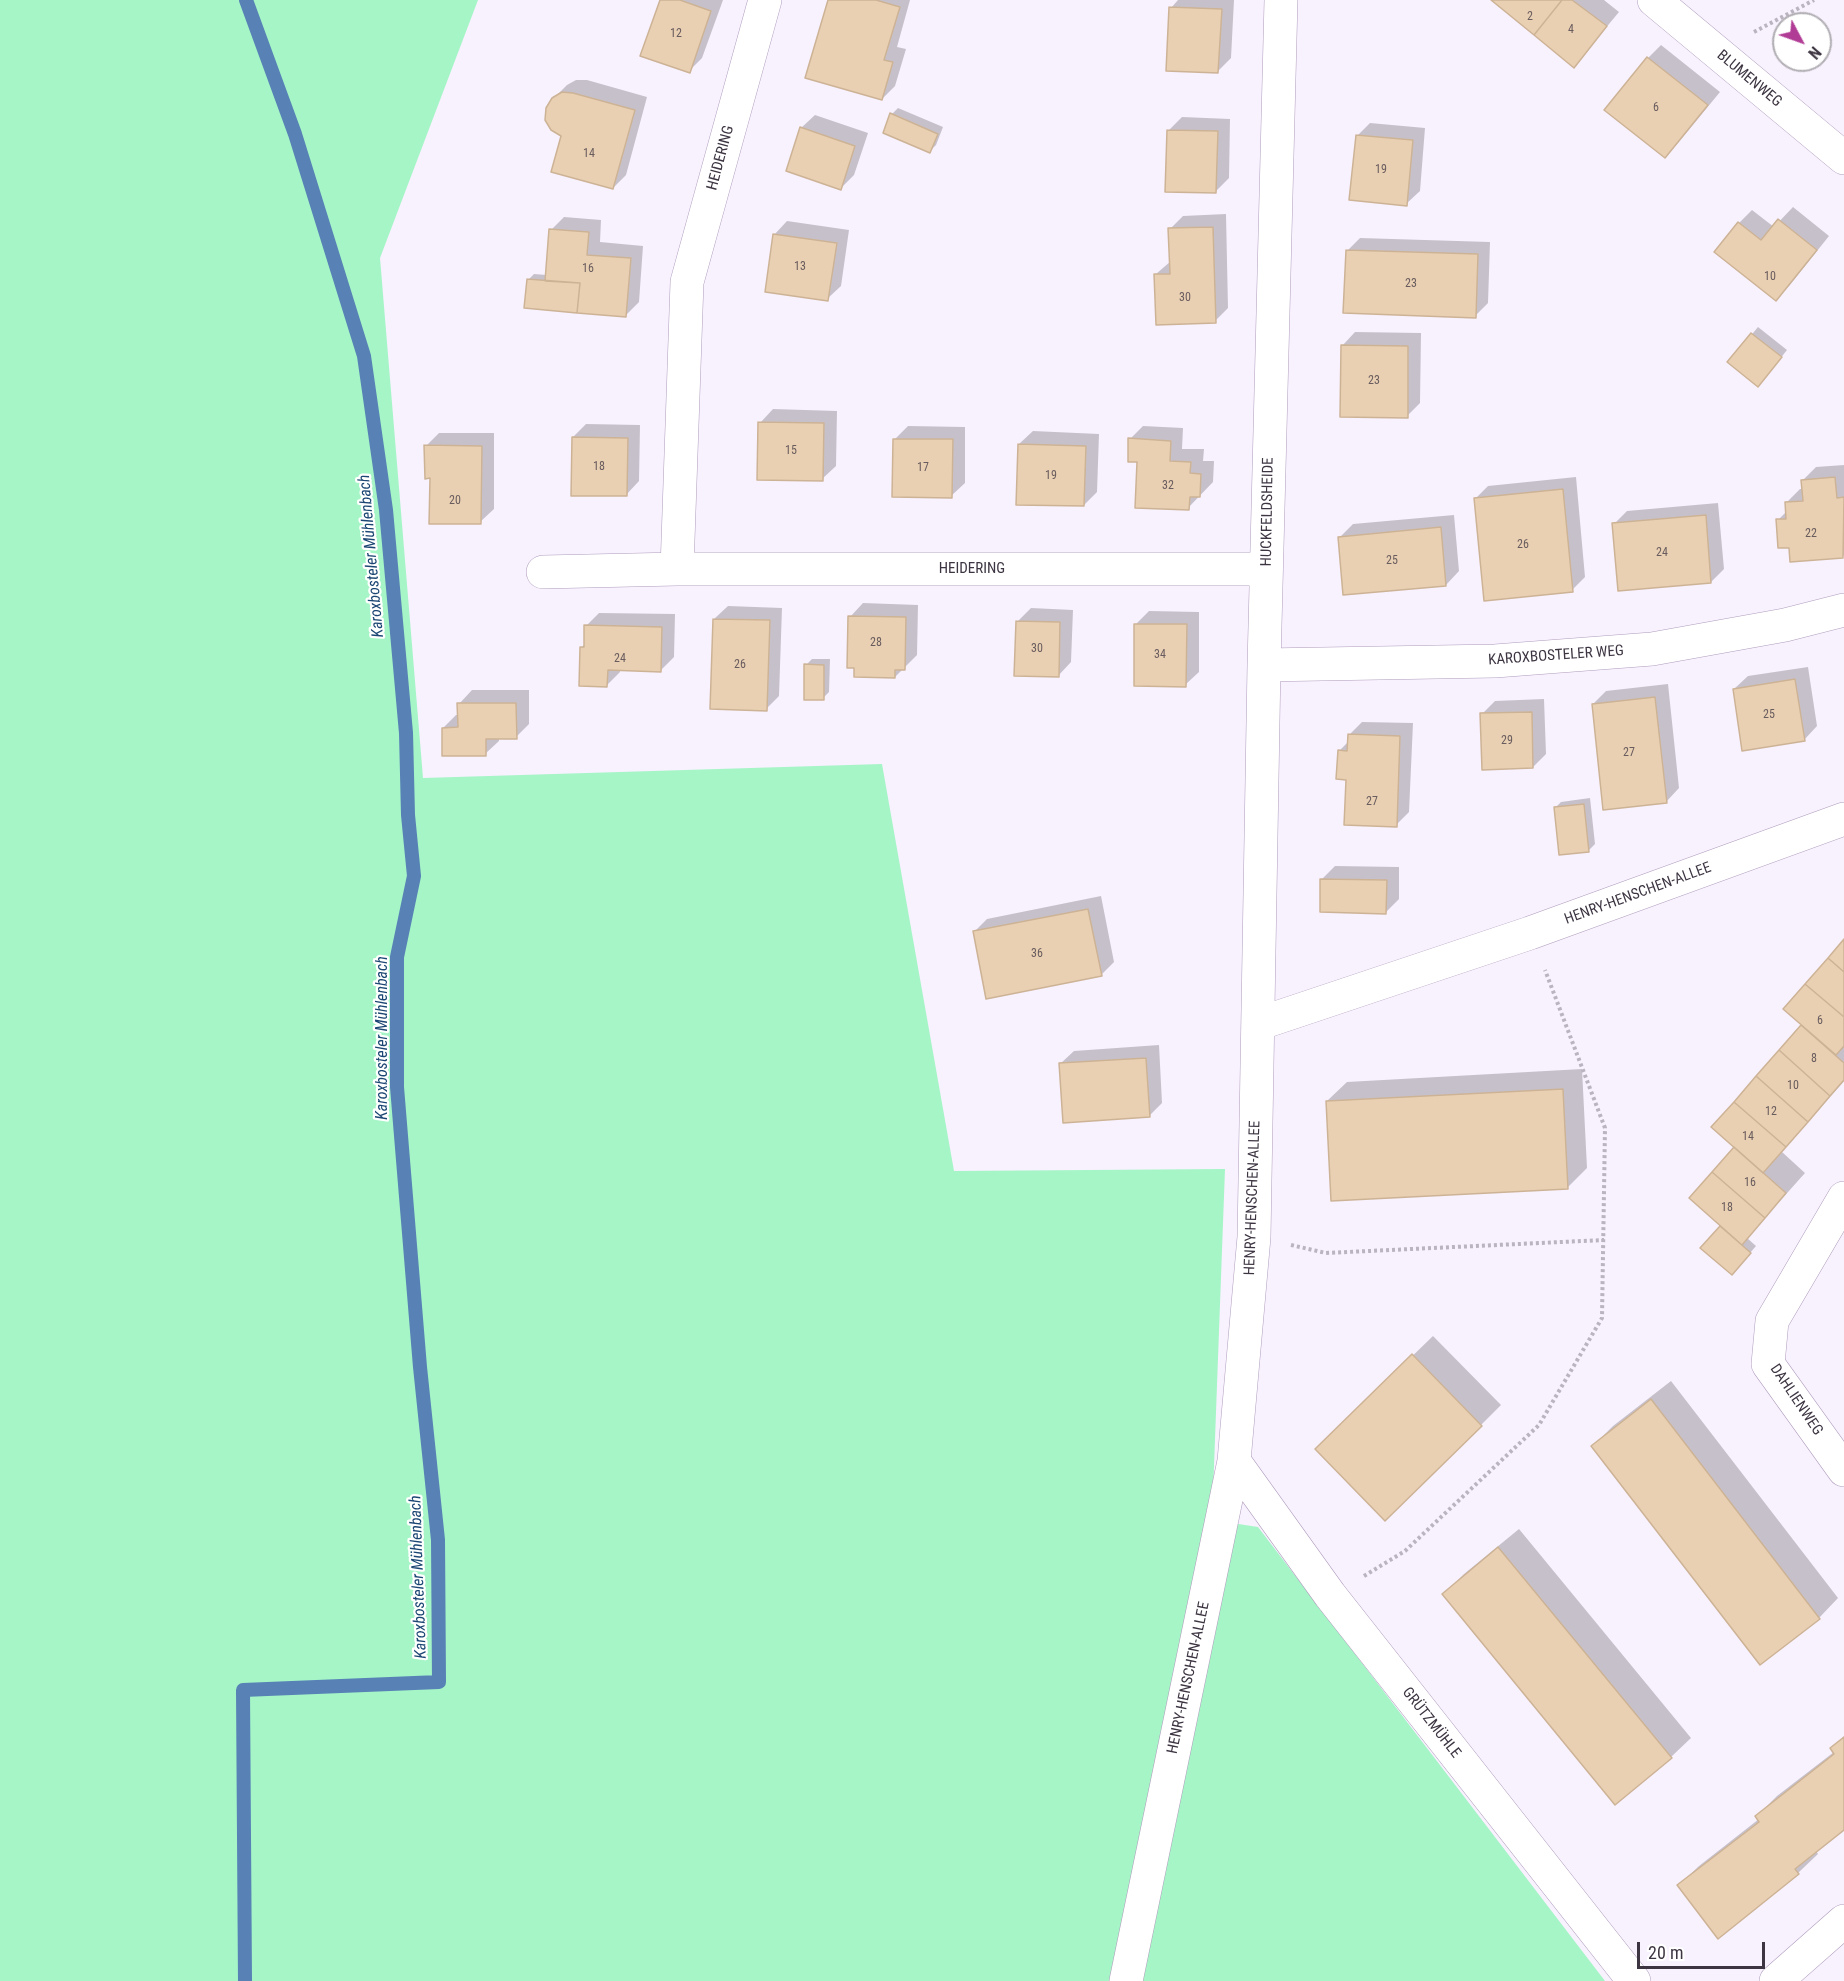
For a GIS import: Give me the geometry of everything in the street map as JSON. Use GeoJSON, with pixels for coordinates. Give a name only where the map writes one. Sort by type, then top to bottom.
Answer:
{"type":"FeatureCollection","features":[{"type":"Feature","properties":{"kind":"street","name":"HEIDERING"},"geometry":{"type":"LineString","coordinates":[[677,568],[687,282],[765,0]]}},
{"type":"Feature","properties":{"kind":"street","name":"HUCKFELDSHEIDE"},"geometry":{"type":"LineString","coordinates":[[1258,1024],[1266,569],[1281,0]]}},
{"type":"Feature","properties":{"kind":"street","name":"BLUMENWEG"},"geometry":{"type":"LineString","coordinates":[[1654,0],[1844,158]]}},
{"type":"Feature","properties":{"kind":"street","name":"HEIDERING"},"geometry":{"type":"LineString","coordinates":[[543,572],[677,568],[1266,569]]}},
{"type":"Feature","properties":{"kind":"street","name":"KAROXBOSTELER WEG"},"geometry":{"type":"LineString","coordinates":[[1264,664],[1495,661],[1652,649],[1785,625],[1844,610]]}},
{"type":"Feature","properties":{"kind":"street","name":"HENRY-HENSCHEN-ALLEE"},"geometry":{"type":"LineString","coordinates":[[1126,1981],[1234,1461],[1254,1236],[1258,1024],[1530,933],[1844,819]]}},
{"type":"Feature","properties":{"kind":"street","name":"DAHLIENWEG"},"geometry":{"type":"LineString","coordinates":[[1844,1198],[1772,1321],[1768,1364],[1844,1470]]}},
{"type":"Feature","properties":{"kind":"street","name":"GRÜTZMÜHLE"},"geometry":{"type":"LineString","coordinates":[[1234,1461],[1330,1595],[1634,1981]]}},
{"type":"Feature","properties":{"kind":"street"},"geometry":{"type":"LineString","coordinates":[[1776,1981],[1844,1921]]}},
{"type":"Feature","properties":{"kind":"path"},"geometry":{"type":"LineString","coordinates":[[1717,52],[1814,0]]}},
{"type":"Feature","properties":{"kind":"path"},"geometry":{"type":"LineString","coordinates":[[1330,1595],[1405,1551],[1539,1425],[1602,1318],[1605,1128],[1530,933]]}},
{"type":"Feature","properties":{"kind":"path"},"geometry":{"type":"LineString","coordinates":[[1326,1254],[1604,1240]]}},
{"type":"Feature","properties":{"kind":"green space"},"geometry":{"type":"Polygon","coordinates":[[[0,0],[478,0],[380,258],[423,778],[882,764],[954,1171],[1225,1169],[1212,1520],[1258,1527],[1605,1981],[0,1981],[0,0]]]}},
{"type":"Feature","properties":{"kind":"building"},"geometry":{"type":"Polygon","coordinates":[[[660,0],[680,0],[711,11],[690,73],[640,56],[660,0]]]}},
{"type":"Feature","properties":{"kind":"building"},"geometry":{"type":"Polygon","coordinates":[[[828,0],[876,0],[900,7],[884,60],[893,62],[882,100],[805,78],[828,0]]]}},
{"type":"Feature","properties":{"kind":"building"},"geometry":{"type":"Polygon","coordinates":[[[1491,0],[1562,0],[1534,35],[1491,0]]]}},
{"type":"Feature","properties":{"kind":"building"},"geometry":{"type":"Polygon","coordinates":[[[1562,0],[1572,0],[1607,26],[1574,68],[1534,35],[1562,0]]]}},
{"type":"Feature","properties":{"kind":"building"},"geometry":{"type":"Polygon","coordinates":[[[1169,7],[1222,9],[1218,73],[1166,71],[1169,7]]]}},
{"type":"Feature","properties":{"kind":"building"},"geometry":{"type":"Polygon","coordinates":[[[1647,57],[1708,105],[1665,158],[1604,110],[1647,57]]]}},
{"type":"Feature","properties":{"kind":"building"},"geometry":{"type":"Polygon","coordinates":[[[562,92],[635,110],[613,189],[551,172],[561,136],[551,130],[545,120],[546,108],[552,98],[562,92]]]}},
{"type":"Feature","properties":{"kind":"building"},"geometry":{"type":"Polygon","coordinates":[[[890,113],[938,134],[930,153],[883,133],[890,113]]]}},
{"type":"Feature","properties":{"kind":"building"},"geometry":{"type":"Polygon","coordinates":[[[800,127],[855,146],[841,190],[786,171],[800,127]]]}},
{"type":"Feature","properties":{"kind":"building"},"geometry":{"type":"Polygon","coordinates":[[[1167,130],[1218,131],[1216,193],[1165,192],[1167,130]]]}},
{"type":"Feature","properties":{"kind":"building"},"geometry":{"type":"Polygon","coordinates":[[[1356,135],[1413,140],[1407,206],[1349,200],[1356,135]]]}},
{"type":"Feature","properties":{"kind":"building"},"geometry":{"type":"Polygon","coordinates":[[[1778,219],[1817,250],[1776,301],[1714,252],[1738,222],[1761,240],[1778,219]]]}},
{"type":"Feature","properties":{"kind":"building"},"geometry":{"type":"Polygon","coordinates":[[[1213,227],[1216,323],[1156,325],[1154,274],[1170,274],[1168,228],[1213,227]]]}},
{"type":"Feature","properties":{"kind":"building"},"geometry":{"type":"Polygon","coordinates":[[[549,229],[589,232],[587,255],[631,258],[626,317],[577,313],[580,283],[545,281],[549,229]]]}},
{"type":"Feature","properties":{"kind":"building"},"geometry":{"type":"Polygon","coordinates":[[[773,234],[837,243],[828,301],[765,292],[773,234]]]}},
{"type":"Feature","properties":{"kind":"building"},"geometry":{"type":"Polygon","coordinates":[[[1346,250],[1478,254],[1476,318],[1343,313],[1346,250]]]}},
{"type":"Feature","properties":{"kind":"building"},"geometry":{"type":"Polygon","coordinates":[[[527,279],[580,283],[577,313],[524,308],[527,279]]]}},
{"type":"Feature","properties":{"kind":"building"},"geometry":{"type":"Polygon","coordinates":[[[1751,333],[1782,357],[1758,387],[1727,362],[1751,333]]]}},
{"type":"Feature","properties":{"kind":"building"},"geometry":{"type":"Polygon","coordinates":[[[1341,345],[1408,346],[1408,418],[1340,417],[1341,345]]]}},
{"type":"Feature","properties":{"kind":"building"},"geometry":{"type":"Polygon","coordinates":[[[758,422],[824,423],[823,481],[757,480],[758,422]]]}},
{"type":"Feature","properties":{"kind":"building"},"geometry":{"type":"Polygon","coordinates":[[[572,437],[628,438],[627,496],[571,496],[572,437]]]}},
{"type":"Feature","properties":{"kind":"building"},"geometry":{"type":"Polygon","coordinates":[[[1128,438],[1171,441],[1170,461],[1191,462],[1190,473],[1201,474],[1200,497],[1190,497],[1189,510],[1135,508],[1137,462],[1128,462],[1128,438]]]}},
{"type":"Feature","properties":{"kind":"building"},"geometry":{"type":"Polygon","coordinates":[[[893,439],[953,439],[952,498],[892,497],[893,439]]]}},
{"type":"Feature","properties":{"kind":"building"},"geometry":{"type":"Polygon","coordinates":[[[1018,444],[1086,446],[1084,506],[1016,505],[1018,444]]]}},
{"type":"Feature","properties":{"kind":"building"},"geometry":{"type":"Polygon","coordinates":[[[424,445],[482,446],[481,524],[429,524],[430,478],[425,479],[424,445]]]}},
{"type":"Feature","properties":{"kind":"building"},"geometry":{"type":"Polygon","coordinates":[[[1835,477],[1837,498],[1844,497],[1843,558],[1790,562],[1789,548],[1778,548],[1776,519],[1786,519],[1785,502],[1803,501],[1801,480],[1835,477]]]}},
{"type":"Feature","properties":{"kind":"building"},"geometry":{"type":"Polygon","coordinates":[[[1563,489],[1573,592],[1484,601],[1474,498],[1563,489]]]}},
{"type":"Feature","properties":{"kind":"building"},"geometry":{"type":"Polygon","coordinates":[[[1706,515],[1711,583],[1618,591],[1612,523],[1706,515]]]}},
{"type":"Feature","properties":{"kind":"building"},"geometry":{"type":"Polygon","coordinates":[[[1441,527],[1446,586],[1343,595],[1338,537],[1441,527]]]}},
{"type":"Feature","properties":{"kind":"building"},"geometry":{"type":"Polygon","coordinates":[[[848,616],[906,617],[905,670],[895,670],[895,678],[854,677],[854,668],[847,668],[848,616]]]}},
{"type":"Feature","properties":{"kind":"building"},"geometry":{"type":"Polygon","coordinates":[[[713,619],[770,620],[767,711],[710,709],[713,619]]]}},
{"type":"Feature","properties":{"kind":"building"},"geometry":{"type":"Polygon","coordinates":[[[1016,621],[1060,622],[1059,677],[1014,676],[1016,621]]]}},
{"type":"Feature","properties":{"kind":"building"},"geometry":{"type":"Polygon","coordinates":[[[1134,624],[1187,624],[1186,687],[1134,686],[1134,624]]]}},
{"type":"Feature","properties":{"kind":"building"},"geometry":{"type":"Polygon","coordinates":[[[584,625],[662,627],[661,672],[608,670],[607,687],[579,686],[580,647],[584,647],[584,625]]]}},
{"type":"Feature","properties":{"kind":"building"},"geometry":{"type":"Polygon","coordinates":[[[804,664],[824,665],[824,700],[804,700],[804,664]]]}},
{"type":"Feature","properties":{"kind":"building"},"geometry":{"type":"Polygon","coordinates":[[[1795,679],[1805,741],[1742,751],[1733,689],[1795,679]]]}},
{"type":"Feature","properties":{"kind":"building"},"geometry":{"type":"Polygon","coordinates":[[[1655,697],[1667,803],[1603,810],[1592,704],[1655,697]]]}},
{"type":"Feature","properties":{"kind":"building"},"geometry":{"type":"Polygon","coordinates":[[[457,703],[516,703],[517,739],[486,739],[486,756],[442,756],[442,728],[458,727],[457,703]]]}},
{"type":"Feature","properties":{"kind":"building"},"geometry":{"type":"Polygon","coordinates":[[[1532,712],[1533,768],[1482,770],[1480,713],[1532,712]]]}},
{"type":"Feature","properties":{"kind":"building"},"geometry":{"type":"Polygon","coordinates":[[[1348,734],[1400,736],[1397,827],[1344,825],[1346,780],[1336,779],[1338,750],[1347,751],[1348,734]]]}},
{"type":"Feature","properties":{"kind":"building"},"geometry":{"type":"Polygon","coordinates":[[[1584,804],[1589,852],[1559,855],[1554,807],[1584,804]]]}},
{"type":"Feature","properties":{"kind":"building"},"geometry":{"type":"Polygon","coordinates":[[[1320,879],[1387,880],[1386,914],[1320,912],[1320,879]]]}},
{"type":"Feature","properties":{"kind":"building"},"geometry":{"type":"Polygon","coordinates":[[[1088,909],[1102,976],[986,999],[973,931],[1088,909]]]}},
{"type":"Feature","properties":{"kind":"building"},"geometry":{"type":"Polygon","coordinates":[[[1844,939],[1844,972],[1828,958],[1844,939]]]}},
{"type":"Feature","properties":{"kind":"building"},"geometry":{"type":"Polygon","coordinates":[[[1828,958],[1844,972],[1844,1017],[1805,984],[1828,958]]]}},
{"type":"Feature","properties":{"kind":"building"},"geometry":{"type":"Polygon","coordinates":[[[1805,984],[1844,1017],[1844,1046],[1836,1055],[1783,1009],[1805,984]]]}},
{"type":"Feature","properties":{"kind":"building"},"geometry":{"type":"Polygon","coordinates":[[[1801,1025],[1844,1063],[1844,1080],[1830,1096],[1779,1050],[1801,1025]]]}},
{"type":"Feature","properties":{"kind":"building"},"geometry":{"type":"Polygon","coordinates":[[[1779,1050],[1830,1096],[1808,1122],[1756,1076],[1779,1050]]]}},
{"type":"Feature","properties":{"kind":"building"},"geometry":{"type":"Polygon","coordinates":[[[1146,1058],[1150,1117],[1063,1123],[1059,1063],[1146,1058]]]}},
{"type":"Feature","properties":{"kind":"building"},"geometry":{"type":"Polygon","coordinates":[[[1756,1076],[1808,1122],[1786,1147],[1734,1102],[1756,1076]]]}},
{"type":"Feature","properties":{"kind":"building"},"geometry":{"type":"Polygon","coordinates":[[[1563,1089],[1568,1189],[1331,1201],[1326,1101],[1563,1089]]]}},
{"type":"Feature","properties":{"kind":"building"},"geometry":{"type":"Polygon","coordinates":[[[1734,1102],[1786,1147],[1763,1173],[1711,1127],[1734,1102]]]}},
{"type":"Feature","properties":{"kind":"building"},"geometry":{"type":"Polygon","coordinates":[[[1734,1147],[1786,1193],[1765,1218],[1712,1172],[1734,1147]]]}},
{"type":"Feature","properties":{"kind":"building"},"geometry":{"type":"Polygon","coordinates":[[[1712,1172],[1765,1218],[1742,1245],[1689,1198],[1712,1172]]]}},
{"type":"Feature","properties":{"kind":"building"},"geometry":{"type":"Polygon","coordinates":[[[1720,1226],[1751,1253],[1732,1275],[1700,1248],[1720,1226]]]}},
{"type":"Feature","properties":{"kind":"building"},"geometry":{"type":"Polygon","coordinates":[[[1412,1354],[1482,1426],[1385,1521],[1315,1449],[1412,1354]]]}},
{"type":"Feature","properties":{"kind":"building"},"geometry":{"type":"Polygon","coordinates":[[[1651,1399],[1820,1619],[1760,1665],[1591,1446],[1651,1399]]]}},
{"type":"Feature","properties":{"kind":"building"},"geometry":{"type":"Polygon","coordinates":[[[1498,1547],[1672,1758],[1615,1805],[1442,1594],[1498,1547]]]}},
{"type":"Feature","properties":{"kind":"building"},"geometry":{"type":"Polygon","coordinates":[[[1844,1737],[1844,1830],[1795,1869],[1799,1874],[1718,1939],[1677,1885],[1759,1822],[1755,1816],[1834,1754],[1830,1748],[1844,1737]]]}},
{"type":"Feature","properties":{"kind":"waterway","name":"Karoxbosteler Mühlenbach"},"geometry":{"type":"LineString","coordinates":[[245,1981],[243,1690],[439,1682],[438,1540],[420,1367],[397,1087],[397,957],[414,876],[408,815],[406,733],[386,510],[364,356],[295,134],[246,0]]}}]}
